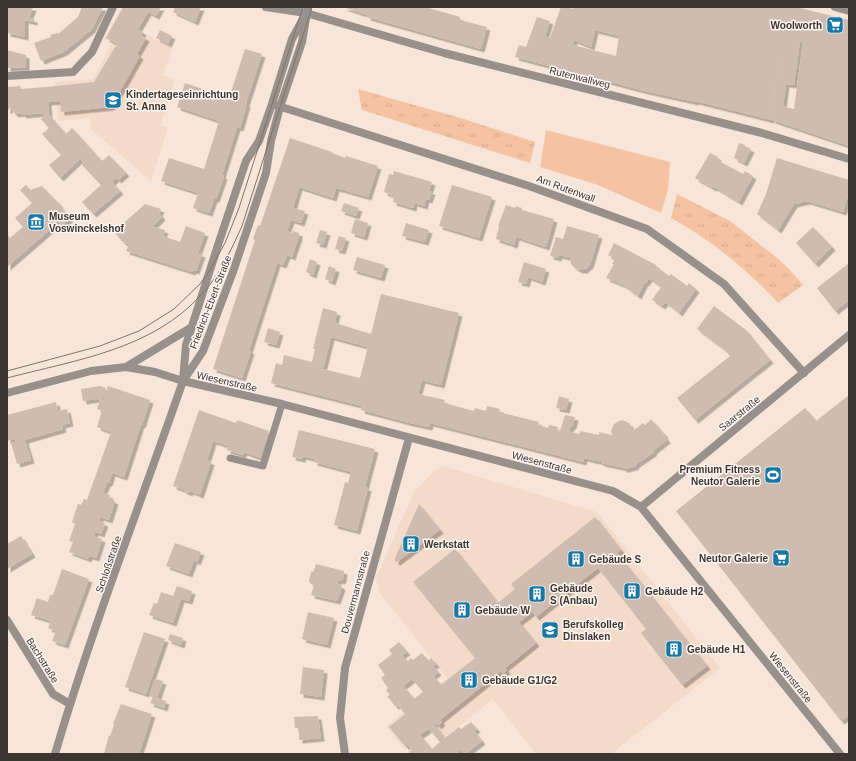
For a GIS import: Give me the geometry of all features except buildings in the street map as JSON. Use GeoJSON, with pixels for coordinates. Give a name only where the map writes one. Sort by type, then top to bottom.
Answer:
{"type":"FeatureCollection","features":[{"type":"Feature","properties":{"kind":"street"},"geometry":{"type":"LineString","coordinates":[[7,76],[73,72],[92,52],[113,7]]}},
{"type":"Feature","properties":{"kind":"street","name":"Rutenwallweg"},"geometry":{"type":"LineString","coordinates":[[266,7],[307,10],[444,53],[762,133],[849,160]]}},
{"type":"Feature","properties":{"kind":"street","name":"Friedrich-Ebert-Straße"},"geometry":{"type":"LineString","coordinates":[[183,381],[186,345],[246,161],[259,141],[276,106],[302,42],[307,10]]}},
{"type":"Feature","properties":{"kind":"street","name":"Friedrich-Ebert-Straße"},"geometry":{"type":"LineString","coordinates":[[183,381],[203,351],[234,269],[266,173],[276,106]]}},
{"type":"Feature","properties":{"kind":"street","name":"Am Rutenwall"},"geometry":{"type":"LineString","coordinates":[[276,106],[529,186],[647,229],[724,284],[804,373]]}},
{"type":"Feature","properties":{"kind":"street","name":"Wiesenstraße"},"geometry":{"type":"LineString","coordinates":[[126,368],[192,327]]}},
{"type":"Feature","properties":{"kind":"street","name":"Saarstraße"},"geometry":{"type":"LineString","coordinates":[[641,507],[849,335]]}},
{"type":"Feature","properties":{"kind":"street","name":"Wiesenstraße"},"geometry":{"type":"LineString","coordinates":[[7,392],[91,371],[126,368],[155,372],[183,381],[282,404],[613,491],[641,507],[840,754]]}},
{"type":"Feature","properties":{"kind":"street","name":"Schloßstraße"},"geometry":{"type":"LineString","coordinates":[[55,754],[70,704],[183,381]]}},
{"type":"Feature","properties":{"kind":"street","name":"Douvermannstraße"},"geometry":{"type":"LineString","coordinates":[[345,754],[340,718],[345,668],[409,438]]}},
{"type":"Feature","properties":{"kind":"street","name":"Bachstraße"},"geometry":{"type":"LineString","coordinates":[[7,620],[53,694],[70,704]]}},
{"type":"Feature","properties":{"kind":"lane"},"geometry":{"type":"LineString","coordinates":[[230,458],[263,466],[282,404]]}},
{"type":"Feature","properties":{"kind":"shaded area","name":"Kindertageseinrichtung St. Anna"},"geometry":{"type":"Polygon","coordinates":[[[116,18],[172,48],[163,75],[175,80],[160,125],[168,128],[151,181],[91,129],[90,118],[58,121],[55,82],[93,79],[112,43],[104,39],[116,18]]]}},
{"type":"Feature","properties":{"kind":"shaded area","name":"Berufskolleg Dinslaken"},"geometry":{"type":"Polygon","coordinates":[[[443,466],[597,512],[720,668],[611,754],[536,754],[493,699],[446,737],[436,726],[405,750],[386,726],[447,678],[379,592],[376,578],[414,492],[434,471],[443,466]]]}},
{"type":"Feature","properties":{"kind":"green space"},"geometry":{"type":"Polygon","coordinates":[[[358,89],[464,119],[535,142],[530,163],[362,110],[358,89]]]}},
{"type":"Feature","properties":{"kind":"green space"},"geometry":{"type":"Polygon","coordinates":[[[546,130],[670,162],[668,190],[661,213],[598,185],[540,167],[546,130]]]}},
{"type":"Feature","properties":{"kind":"green space"},"geometry":{"type":"Polygon","coordinates":[[[677,194],[730,221],[776,257],[803,285],[778,303],[742,267],[715,246],[671,218],[677,194]]]}},
{"type":"Feature","properties":{"kind":"tram line"},"geometry":{"type":"LineString","coordinates":[[7,371],[100,346],[139,331],[174,309],[200,284],[210,270],[225,243],[239,208],[303,7]]}},
{"type":"Feature","properties":{"kind":"tram line"},"geometry":{"type":"LineString","coordinates":[[7,378],[85,358],[136,340],[160,328],[182,313],[208,287],[225,262],[242,226],[312,7]]}},
{"type":"Feature","properties":{"kind":"place","name":"Woolworth"},"geometry":{"type":"Point","coordinates":[835,25]}},
{"type":"Feature","properties":{"kind":"place","name":"Kindertageseinrichtung St. Anna"},"geometry":{"type":"Point","coordinates":[113,100]}},
{"type":"Feature","properties":{"kind":"place","name":"Museum Voswinckelshof"},"geometry":{"type":"Point","coordinates":[36,222]}},
{"type":"Feature","properties":{"kind":"place","name":"Premium Fitness Neutor Galerie"},"geometry":{"type":"Point","coordinates":[773,475]}},
{"type":"Feature","properties":{"kind":"place","name":"Werkstatt"},"geometry":{"type":"Point","coordinates":[411,544]}},
{"type":"Feature","properties":{"kind":"place","name":"Neutor Galerie"},"geometry":{"type":"Point","coordinates":[781,558]}},
{"type":"Feature","properties":{"kind":"place","name":"Gebäude S"},"geometry":{"type":"Point","coordinates":[576,559]}},
{"type":"Feature","properties":{"kind":"place","name":"Gebäude H2"},"geometry":{"type":"Point","coordinates":[632,591]}},
{"type":"Feature","properties":{"kind":"place","name":"Gebäude S (Anbau)"},"geometry":{"type":"Point","coordinates":[537,594]}},
{"type":"Feature","properties":{"kind":"place","name":"Gebäude W"},"geometry":{"type":"Point","coordinates":[462,610]}},
{"type":"Feature","properties":{"kind":"place","name":"Berufskolleg Dinslaken"},"geometry":{"type":"Point","coordinates":[550,630]}},
{"type":"Feature","properties":{"kind":"place","name":"Gebäude H1"},"geometry":{"type":"Point","coordinates":[674,649]}},
{"type":"Feature","properties":{"kind":"place","name":"Gebäude G1/G2"},"geometry":{"type":"Point","coordinates":[469,680]}}]}
